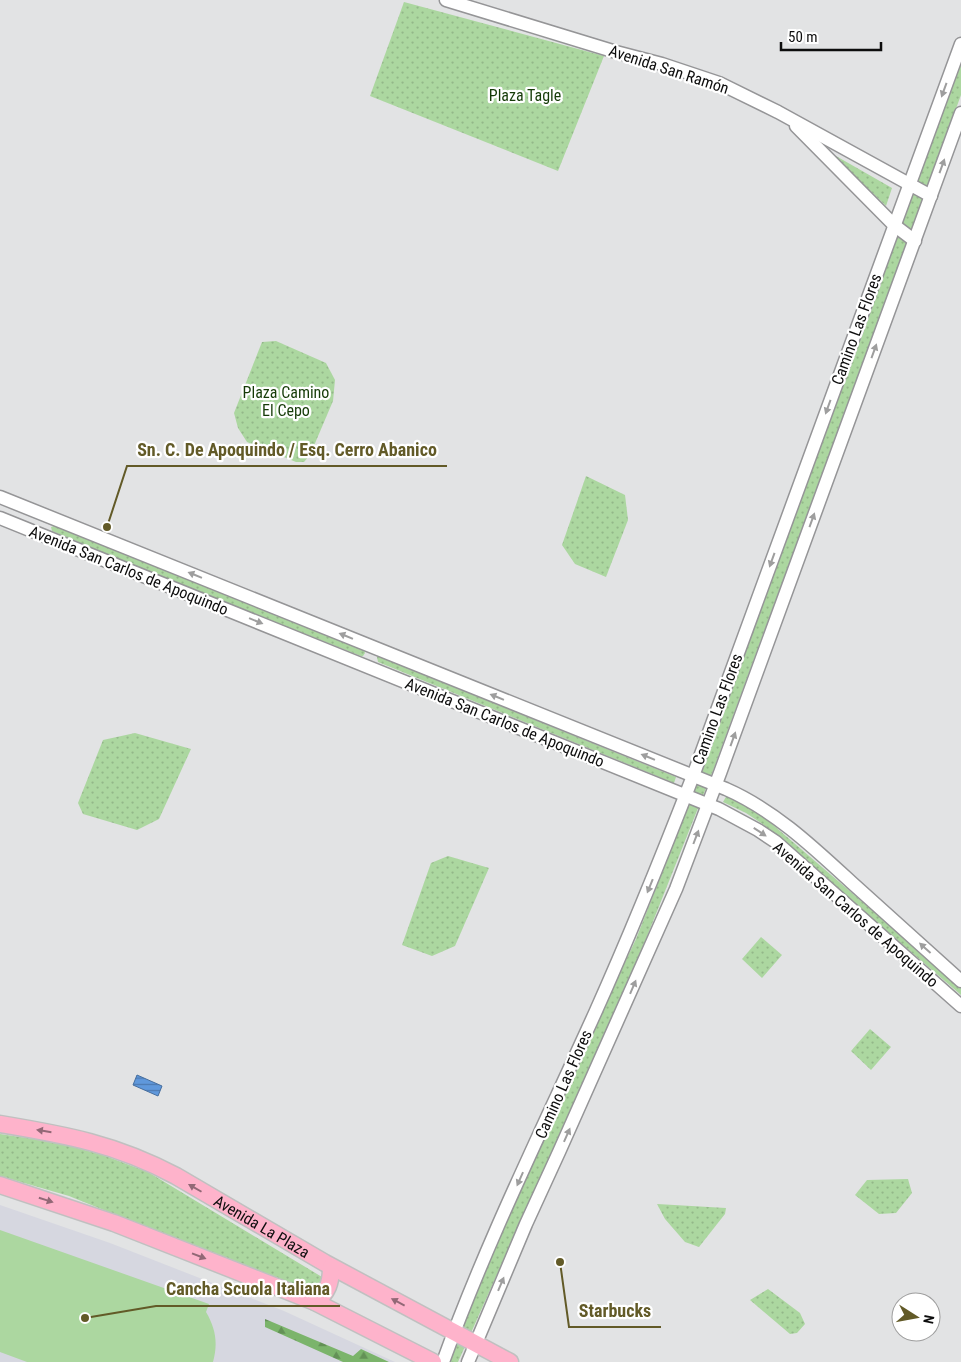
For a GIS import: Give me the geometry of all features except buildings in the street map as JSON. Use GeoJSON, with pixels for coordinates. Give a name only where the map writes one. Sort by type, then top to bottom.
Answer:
{"type":"FeatureCollection","features":[{"type":"Feature","properties":{"kind":"main road","name":"Avenida La Plaza"},"geometry":{"type":"LineString","coordinates":[[0,1124],[57,1133],[86,1140],[150,1163],[176,1176],[332,1267],[510,1362]]}},
{"type":"Feature","properties":{"kind":"main road"},"geometry":{"type":"LineString","coordinates":[[0,1185],[114,1224],[315,1302],[433,1362]]}},
{"type":"Feature","properties":{"kind":"main road"},"geometry":{"type":"LineString","coordinates":[[315,1302],[328,1289],[332,1267]]}},
{"type":"Feature","properties":{"kind":"street","name":"Avenida San Ramón"},"geometry":{"type":"LineString","coordinates":[[446,0],[690,72],[741,93],[931,196]]}},
{"type":"Feature","properties":{"kind":"street","name":"Camino Las Flores"},"geometry":{"type":"LineString","coordinates":[[443,1362],[504,1214],[621,954],[686,795],[961,44]]}},
{"type":"Feature","properties":{"kind":"street","name":"Camino Las Flores"},"geometry":{"type":"LineString","coordinates":[[468,1362],[526,1224],[564,1143],[672,898],[716,785],[961,113]]}},
{"type":"Feature","properties":{"kind":"street"},"geometry":{"type":"LineString","coordinates":[[787,117],[894,225],[914,241]]}},
{"type":"Feature","properties":{"kind":"street","name":"Avenida San Carlos de Apoquindo"},"geometry":{"type":"LineString","coordinates":[[0,497],[744,797],[777,819],[824,858],[961,981]]}},
{"type":"Feature","properties":{"kind":"street","name":"Avenida San Carlos de Apoquindo"},"geometry":{"type":"LineString","coordinates":[[0,518],[686,795],[738,819],[776,842],[961,1006]]}},
{"type":"Feature","properties":{"kind":"shaded area"},"geometry":{"type":"Polygon","coordinates":[[[0,1205],[110,1243],[284,1311],[395,1362],[0,1362],[0,1205]]]}},
{"type":"Feature","properties":{"kind":"green space","name":"Plaza Tagle"},"geometry":{"type":"Polygon","coordinates":[[[404,2],[604,56],[558,171],[370,96],[404,2]]]}},
{"type":"Feature","properties":{"kind":"green space"},"geometry":{"type":"Polygon","coordinates":[[[961,61],[961,95],[714,768],[642,949],[458,1362],[447,1362],[539,1144],[636,939],[705,764],[909,197],[961,61]]]}},
{"type":"Feature","properties":{"kind":"green space"},"geometry":{"type":"Polygon","coordinates":[[[835,157],[892,188],[886,206],[835,157]]]}},
{"type":"Feature","properties":{"kind":"green space","name":"Plaza Camino El Cepo"},"geometry":{"type":"Polygon","coordinates":[[[276,341],[326,363],[335,380],[333,401],[310,455],[304,462],[296,462],[247,442],[238,428],[234,413],[262,342],[276,341]]]}},
{"type":"Feature","properties":{"kind":"green space"},"geometry":{"type":"Polygon","coordinates":[[[586,476],[625,495],[628,520],[606,577],[575,564],[562,545],[586,476]]]}},
{"type":"Feature","properties":{"kind":"green space"},"geometry":{"type":"Polygon","coordinates":[[[54,526],[364,650],[365,653],[361,656],[174,582],[52,531],[51,527],[54,526]]]}},
{"type":"Feature","properties":{"kind":"green space"},"geometry":{"type":"Polygon","coordinates":[[[377,657],[676,777],[674,783],[378,662],[377,657]]]}},
{"type":"Feature","properties":{"kind":"green space"},"geometry":{"type":"Polygon","coordinates":[[[135,733],[191,749],[159,819],[137,830],[83,814],[78,803],[103,740],[135,733]]]}},
{"type":"Feature","properties":{"kind":"green space"},"geometry":{"type":"Polygon","coordinates":[[[727,795],[755,811],[772,824],[961,987],[961,995],[764,825],[746,813],[723,802],[727,795]]]}},
{"type":"Feature","properties":{"kind":"green space"},"geometry":{"type":"Polygon","coordinates":[[[448,856],[489,868],[455,946],[432,956],[402,945],[431,863],[448,856]]]}},
{"type":"Feature","properties":{"kind":"green space"},"geometry":{"type":"Polygon","coordinates":[[[761,937],[782,955],[762,978],[742,959],[761,937]]]}},
{"type":"Feature","properties":{"kind":"green space"},"geometry":{"type":"Polygon","coordinates":[[[870,1029],[891,1047],[871,1070],[851,1051],[870,1029]]]}},
{"type":"Feature","properties":{"kind":"green space"},"geometry":{"type":"Polygon","coordinates":[[[0,1134],[55,1142],[103,1155],[148,1172],[322,1277],[314,1295],[69,1196],[0,1176],[0,1134]]]}},
{"type":"Feature","properties":{"kind":"green space"},"geometry":{"type":"Polygon","coordinates":[[[908,1179],[912,1193],[896,1213],[879,1214],[855,1195],[867,1180],[908,1179]]]}},
{"type":"Feature","properties":{"kind":"green space"},"geometry":{"type":"Polygon","coordinates":[[[657,1204],[726,1208],[725,1214],[699,1247],[685,1242],[665,1219],[657,1204]]]}},
{"type":"Feature","properties":{"kind":"green space"},"geometry":{"type":"Polygon","coordinates":[[[0,1230],[209,1304],[206,1312],[212,1324],[216,1343],[213,1362],[27,1362],[0,1352],[0,1230]]]}},
{"type":"Feature","properties":{"kind":"green space"},"geometry":{"type":"Polygon","coordinates":[[[768,1289],[800,1313],[805,1324],[797,1333],[790,1334],[750,1300],[768,1289]]]}},
{"type":"Feature","properties":{"kind":"green space"},"geometry":{"type":"Polygon","coordinates":[[[265,1319],[353,1356],[361,1349],[389,1362],[343,1362],[265,1327],[265,1319]]]}},
{"type":"Feature","properties":{"kind":"water"},"geometry":{"type":"Polygon","coordinates":[[[137,1075],[162,1086],[158,1096],[133,1085],[137,1075]]]}},
{"type":"Feature","properties":{"kind":"place","name":"Sn. C. De Apoquindo / Esq. Cerro Abanico"},"geometry":{"type":"Point","coordinates":[107,527]}},
{"type":"Feature","properties":{"kind":"place","name":"Starbucks"},"geometry":{"type":"Point","coordinates":[560,1262]}},
{"type":"Feature","properties":{"kind":"place","name":"Cancha Scuola Italiana"},"geometry":{"type":"Point","coordinates":[85,1318]}}]}
